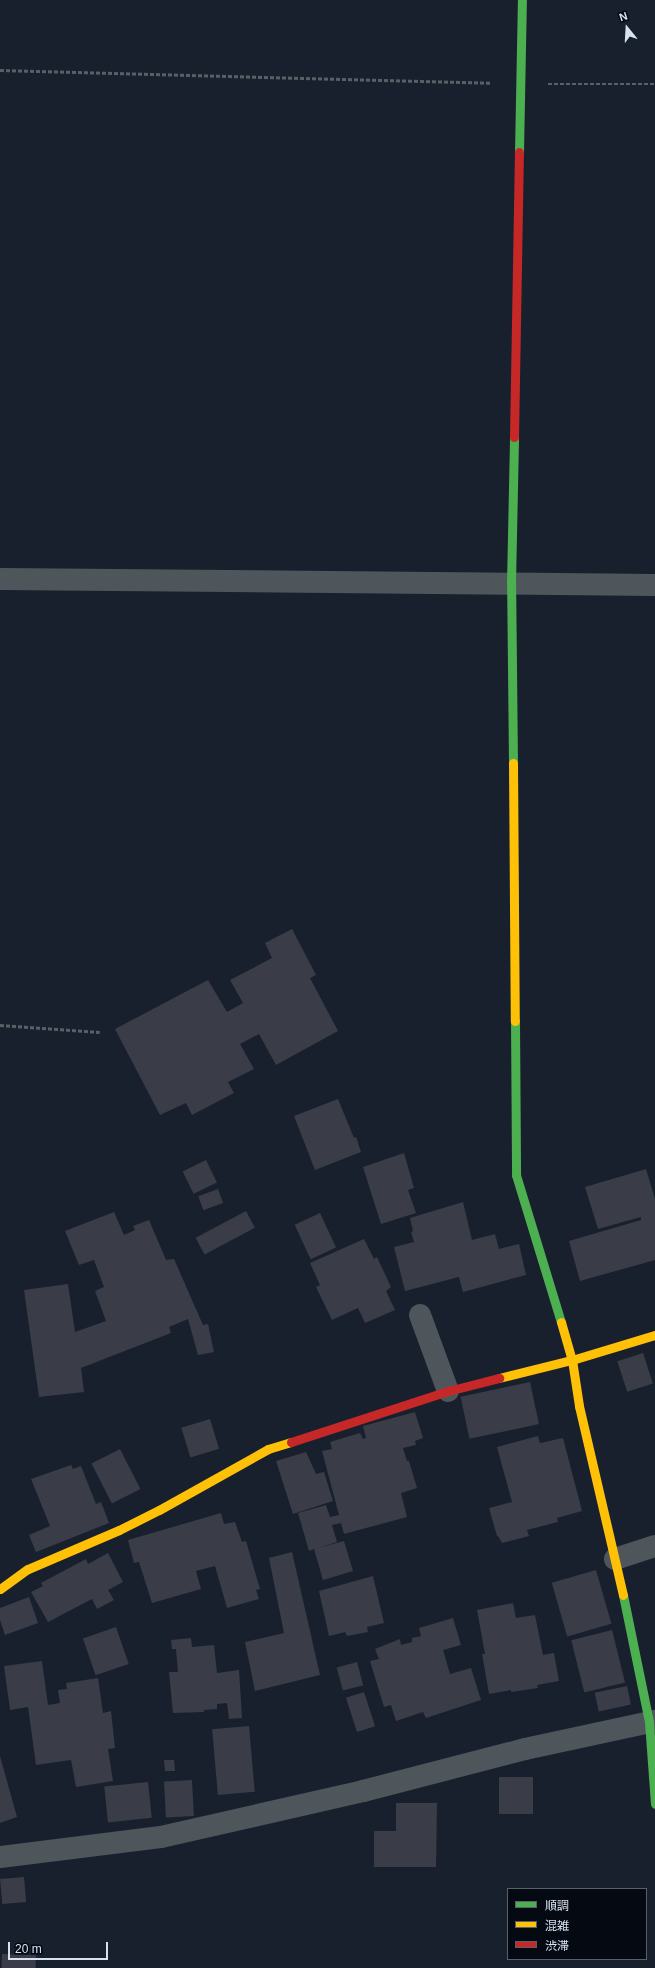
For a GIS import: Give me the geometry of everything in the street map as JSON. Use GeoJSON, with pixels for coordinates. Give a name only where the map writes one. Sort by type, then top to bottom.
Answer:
{"type":"FeatureCollection","features":[{"type":"Feature","properties":{"kind":"street"},"geometry":{"type":"LineString","coordinates":[[522,0],[511,583],[516,1175],[572,1360],[579,1406],[652,1722],[655,1804]]}},
{"type":"Feature","properties":{"kind":"street"},"geometry":{"type":"LineString","coordinates":[[0,579],[655,585]]}},
{"type":"Feature","properties":{"kind":"street"},"geometry":{"type":"LineString","coordinates":[[420,1316],[448,1391]]}},
{"type":"Feature","properties":{"kind":"street"},"geometry":{"type":"LineString","coordinates":[[0,1589],[28,1570],[119,1530],[159,1510],[268,1449],[448,1391],[572,1360],[655,1335]]}},
{"type":"Feature","properties":{"kind":"street"},"geometry":{"type":"LineString","coordinates":[[615,1559],[655,1546]]}},
{"type":"Feature","properties":{"kind":"street"},"geometry":{"type":"LineString","coordinates":[[0,1857],[161,1837],[363,1791],[526,1749],[652,1722]]}},
{"type":"Feature","properties":{"kind":"path"},"geometry":{"type":"LineString","coordinates":[[0,70],[521,83],[655,84]]}},
{"type":"Feature","properties":{"kind":"path"},"geometry":{"type":"LineString","coordinates":[[0,1025],[100,1032]]}},
{"type":"Feature","properties":{"kind":"building"},"geometry":{"type":"Polygon","coordinates":[[[292,929],[316,975],[310,978],[338,1031],[276,1065],[259,1034],[240,1044],[254,1069],[228,1082],[234,1093],[192,1115],[186,1103],[160,1115],[115,1029],[208,980],[227,1012],[243,1003],[230,980],[272,958],[265,943],[292,929]]]}},
{"type":"Feature","properties":{"kind":"building"},"geometry":{"type":"Polygon","coordinates":[[[338,1099],[354,1138],[356,1137],[361,1152],[315,1170],[294,1116],[338,1099]]]}},
{"type":"Feature","properties":{"kind":"building"},"geometry":{"type":"Polygon","coordinates":[[[404,1153],[414,1188],[408,1190],[416,1213],[381,1224],[363,1167],[404,1153]]]}},
{"type":"Feature","properties":{"kind":"building"},"geometry":{"type":"Polygon","coordinates":[[[206,1160],[217,1182],[194,1194],[183,1171],[206,1160]]]}},
{"type":"Feature","properties":{"kind":"building"},"geometry":{"type":"Polygon","coordinates":[[[646,1169],[655,1199],[655,1260],[580,1281],[569,1241],[641,1220],[641,1217],[598,1229],[585,1187],[646,1169]]]}},
{"type":"Feature","properties":{"kind":"building"},"geometry":{"type":"Polygon","coordinates":[[[218,1189],[223,1203],[203,1210],[198,1196],[218,1189]]]}},
{"type":"Feature","properties":{"kind":"building"},"geometry":{"type":"Polygon","coordinates":[[[463,1202],[472,1240],[495,1234],[499,1249],[519,1244],[526,1275],[463,1292],[459,1277],[405,1291],[394,1247],[414,1242],[411,1232],[413,1231],[410,1218],[463,1202]]]}},
{"type":"Feature","properties":{"kind":"building"},"geometry":{"type":"Polygon","coordinates":[[[246,1211],[255,1228],[205,1255],[196,1238],[246,1211]]]}},
{"type":"Feature","properties":{"kind":"building"},"geometry":{"type":"Polygon","coordinates":[[[114,1212],[124,1235],[135,1230],[133,1226],[149,1220],[166,1260],[174,1259],[203,1325],[208,1324],[214,1352],[198,1355],[188,1319],[169,1327],[171,1333],[81,1368],[84,1392],[39,1397],[24,1290],[68,1284],[75,1332],[106,1321],[95,1291],[104,1287],[94,1260],[79,1265],[65,1231],[114,1212]]]}},
{"type":"Feature","properties":{"kind":"building"},"geometry":{"type":"Polygon","coordinates":[[[320,1213],[336,1247],[311,1259],[295,1225],[320,1213]]]}},
{"type":"Feature","properties":{"kind":"building"},"geometry":{"type":"Polygon","coordinates":[[[364,1239],[374,1259],[377,1257],[391,1287],[386,1291],[395,1310],[365,1323],[358,1308],[332,1320],[316,1287],[320,1285],[310,1263],[364,1239]]]}},
{"type":"Feature","properties":{"kind":"building"},"geometry":{"type":"Polygon","coordinates":[[[643,1353],[653,1383],[627,1392],[617,1361],[643,1353]]]}},
{"type":"Feature","properties":{"kind":"building"},"geometry":{"type":"Polygon","coordinates":[[[530,1382],[539,1424],[469,1439],[461,1397],[530,1382]]]}},
{"type":"Feature","properties":{"kind":"building"},"geometry":{"type":"Polygon","coordinates":[[[415,1412],[423,1438],[415,1441],[416,1445],[403,1448],[407,1461],[409,1461],[417,1488],[401,1493],[407,1517],[344,1534],[341,1523],[332,1525],[337,1542],[318,1548],[344,1541],[353,1571],[323,1580],[314,1549],[309,1551],[298,1513],[326,1505],[330,1517],[339,1515],[322,1451],[332,1449],[330,1442],[360,1433],[363,1439],[366,1438],[363,1426],[415,1412]]]}},
{"type":"Feature","properties":{"kind":"building"},"geometry":{"type":"Polygon","coordinates":[[[210,1419],[219,1449],[190,1457],[181,1428],[210,1419]]]}},
{"type":"Feature","properties":{"kind":"building"},"geometry":{"type":"Polygon","coordinates":[[[538,1436],[540,1443],[563,1438],[582,1511],[557,1518],[558,1522],[527,1530],[529,1536],[502,1543],[497,1536],[489,1508],[512,1502],[497,1447],[538,1436]]]}},
{"type":"Feature","properties":{"kind":"building"},"geometry":{"type":"Polygon","coordinates":[[[120,1449],[140,1489],[112,1504],[91,1464],[120,1449]]]}},
{"type":"Feature","properties":{"kind":"building"},"geometry":{"type":"Polygon","coordinates":[[[306,1452],[316,1474],[324,1472],[333,1501],[293,1514],[276,1461],[306,1452]]]}},
{"type":"Feature","properties":{"kind":"building"},"geometry":{"type":"Polygon","coordinates":[[[71,1465],[73,1469],[81,1466],[96,1504],[101,1502],[109,1523],[36,1552],[29,1535],[50,1526],[31,1479],[71,1465]]]}},
{"type":"Feature","properties":{"kind":"building"},"geometry":{"type":"Polygon","coordinates":[[[221,1513],[224,1524],[235,1522],[242,1542],[246,1541],[260,1589],[256,1590],[259,1599],[227,1608],[215,1566],[196,1571],[201,1589],[152,1603],[139,1562],[134,1563],[128,1540],[221,1513]]]}},
{"type":"Feature","properties":{"kind":"building"},"geometry":{"type":"Polygon","coordinates":[[[292,1552],[320,1675],[255,1691],[245,1642],[284,1633],[269,1558],[292,1552]]]}},
{"type":"Feature","properties":{"kind":"building"},"geometry":{"type":"Polygon","coordinates":[[[108,1553],[123,1582],[108,1590],[114,1600],[97,1609],[92,1599],[48,1622],[31,1592],[43,1586],[41,1583],[86,1559],[88,1564],[108,1553]]]}},
{"type":"Feature","properties":{"kind":"building"},"geometry":{"type":"Polygon","coordinates":[[[596,1570],[611,1624],[567,1637],[552,1583],[596,1570]]]}},
{"type":"Feature","properties":{"kind":"building"},"geometry":{"type":"Polygon","coordinates":[[[373,1576],[384,1623],[367,1627],[368,1632],[347,1636],[345,1632],[329,1636],[319,1591],[373,1576]]]}},
{"type":"Feature","properties":{"kind":"building"},"geometry":{"type":"Polygon","coordinates":[[[29,1597],[38,1623],[5,1635],[0,1620],[0,1608],[29,1597]]]}},
{"type":"Feature","properties":{"kind":"building"},"geometry":{"type":"Polygon","coordinates":[[[513,1603],[516,1618],[535,1615],[543,1655],[554,1653],[559,1681],[537,1685],[538,1688],[511,1692],[511,1690],[489,1694],[482,1654],[485,1654],[477,1610],[513,1603]]]}},
{"type":"Feature","properties":{"kind":"building"},"geometry":{"type":"Polygon","coordinates":[[[453,1618],[461,1645],[443,1650],[450,1674],[471,1668],[481,1700],[426,1718],[423,1712],[396,1721],[391,1705],[384,1707],[370,1661],[379,1659],[375,1649],[400,1639],[401,1645],[412,1642],[412,1638],[421,1636],[419,1628],[453,1618]]]}},
{"type":"Feature","properties":{"kind":"building"},"geometry":{"type":"Polygon","coordinates":[[[116,1627],[129,1664],[96,1675],[83,1638],[116,1627]]]}},
{"type":"Feature","properties":{"kind":"building"},"geometry":{"type":"Polygon","coordinates":[[[612,1630],[625,1682],[584,1693],[571,1640],[612,1630]]]}},
{"type":"Feature","properties":{"kind":"building"},"geometry":{"type":"Polygon","coordinates":[[[191,1638],[192,1647],[214,1645],[217,1673],[239,1670],[242,1718],[229,1719],[227,1703],[217,1704],[217,1709],[204,1710],[204,1712],[173,1713],[169,1672],[178,1672],[176,1649],[172,1649],[171,1640],[191,1638]]]}},
{"type":"Feature","properties":{"kind":"building"},"geometry":{"type":"Polygon","coordinates":[[[42,1661],[48,1705],[60,1703],[58,1690],[67,1689],[66,1683],[98,1678],[103,1713],[111,1711],[115,1748],[108,1749],[113,1781],[76,1787],[71,1760],[36,1765],[28,1707],[10,1710],[4,1666],[42,1661]]]}},
{"type":"Feature","properties":{"kind":"building"},"geometry":{"type":"Polygon","coordinates":[[[357,1662],[363,1685],[343,1691],[337,1667],[357,1662]]]}},
{"type":"Feature","properties":{"kind":"building"},"geometry":{"type":"Polygon","coordinates":[[[627,1686],[631,1705],[599,1711],[595,1693],[627,1686]]]}},
{"type":"Feature","properties":{"kind":"building"},"geometry":{"type":"Polygon","coordinates":[[[364,1692],[375,1726],[357,1732],[346,1698],[364,1692]]]}},
{"type":"Feature","properties":{"kind":"building"},"geometry":{"type":"Polygon","coordinates":[[[249,1726],[255,1792],[218,1795],[212,1729],[249,1726]]]}},
{"type":"Feature","properties":{"kind":"building"},"geometry":{"type":"Polygon","coordinates":[[[0,1756],[17,1817],[0,1823],[0,1756]]]}},
{"type":"Feature","properties":{"kind":"building"},"geometry":{"type":"Polygon","coordinates":[[[164,1760],[174,1760],[175,1771],[165,1771],[164,1760]]]}},
{"type":"Feature","properties":{"kind":"building"},"geometry":{"type":"Polygon","coordinates":[[[499,1777],[533,1777],[533,1814],[499,1814],[499,1777]]]}},
{"type":"Feature","properties":{"kind":"building"},"geometry":{"type":"Polygon","coordinates":[[[192,1780],[194,1816],[166,1817],[164,1781],[192,1780]]]}},
{"type":"Feature","properties":{"kind":"building"},"geometry":{"type":"Polygon","coordinates":[[[148,1782],[152,1818],[108,1822],[104,1787],[148,1782]]]}},
{"type":"Feature","properties":{"kind":"building"},"geometry":{"type":"Polygon","coordinates":[[[396,1803],[437,1803],[436,1867],[374,1867],[374,1831],[396,1831],[396,1803]]]}},
{"type":"Feature","properties":{"kind":"building"},"geometry":{"type":"Polygon","coordinates":[[[24,1877],[26,1902],[2,1904],[0,1879],[24,1877]]]}},
{"type":"Feature","properties":{"kind":"building"},"geometry":{"type":"Polygon","coordinates":[[[2,1954],[36,1955],[36,1968],[2,1968],[2,1954]]]}},
{"type":"Feature","properties":{"kind":"traffic: fast"},"geometry":{"type":"LineString","coordinates":[[519,152],[522,0]]}},
{"type":"Feature","properties":{"kind":"traffic: fast"},"geometry":{"type":"LineString","coordinates":[[513,763],[511,583],[514,437]]}},
{"type":"Feature","properties":{"kind":"traffic: fast"},"geometry":{"type":"LineString","coordinates":[[515,1021],[516,1175],[561,1322]]}},
{"type":"Feature","properties":{"kind":"traffic: fast"},"geometry":{"type":"LineString","coordinates":[[623,1595],[649,1722],[655,1804]]}},
{"type":"Feature","properties":{"kind":"traffic: slow"},"geometry":{"type":"LineString","coordinates":[[513,763],[515,1021]]}},
{"type":"Feature","properties":{"kind":"traffic: slow"},"geometry":{"type":"LineString","coordinates":[[561,1322],[572,1360],[579,1406],[623,1595]]}},
{"type":"Feature","properties":{"kind":"traffic: slow"},"geometry":{"type":"LineString","coordinates":[[499,1378],[572,1360],[655,1335]]}},
{"type":"Feature","properties":{"kind":"traffic: slow"},"geometry":{"type":"LineString","coordinates":[[0,1589],[28,1569],[119,1530],[159,1510],[268,1449],[291,1442]]}},
{"type":"Feature","properties":{"kind":"traffic: jam"},"geometry":{"type":"LineString","coordinates":[[514,437],[519,152]]}},
{"type":"Feature","properties":{"kind":"traffic: jam"},"geometry":{"type":"LineString","coordinates":[[291,1442],[448,1391],[499,1378]]}}]}
